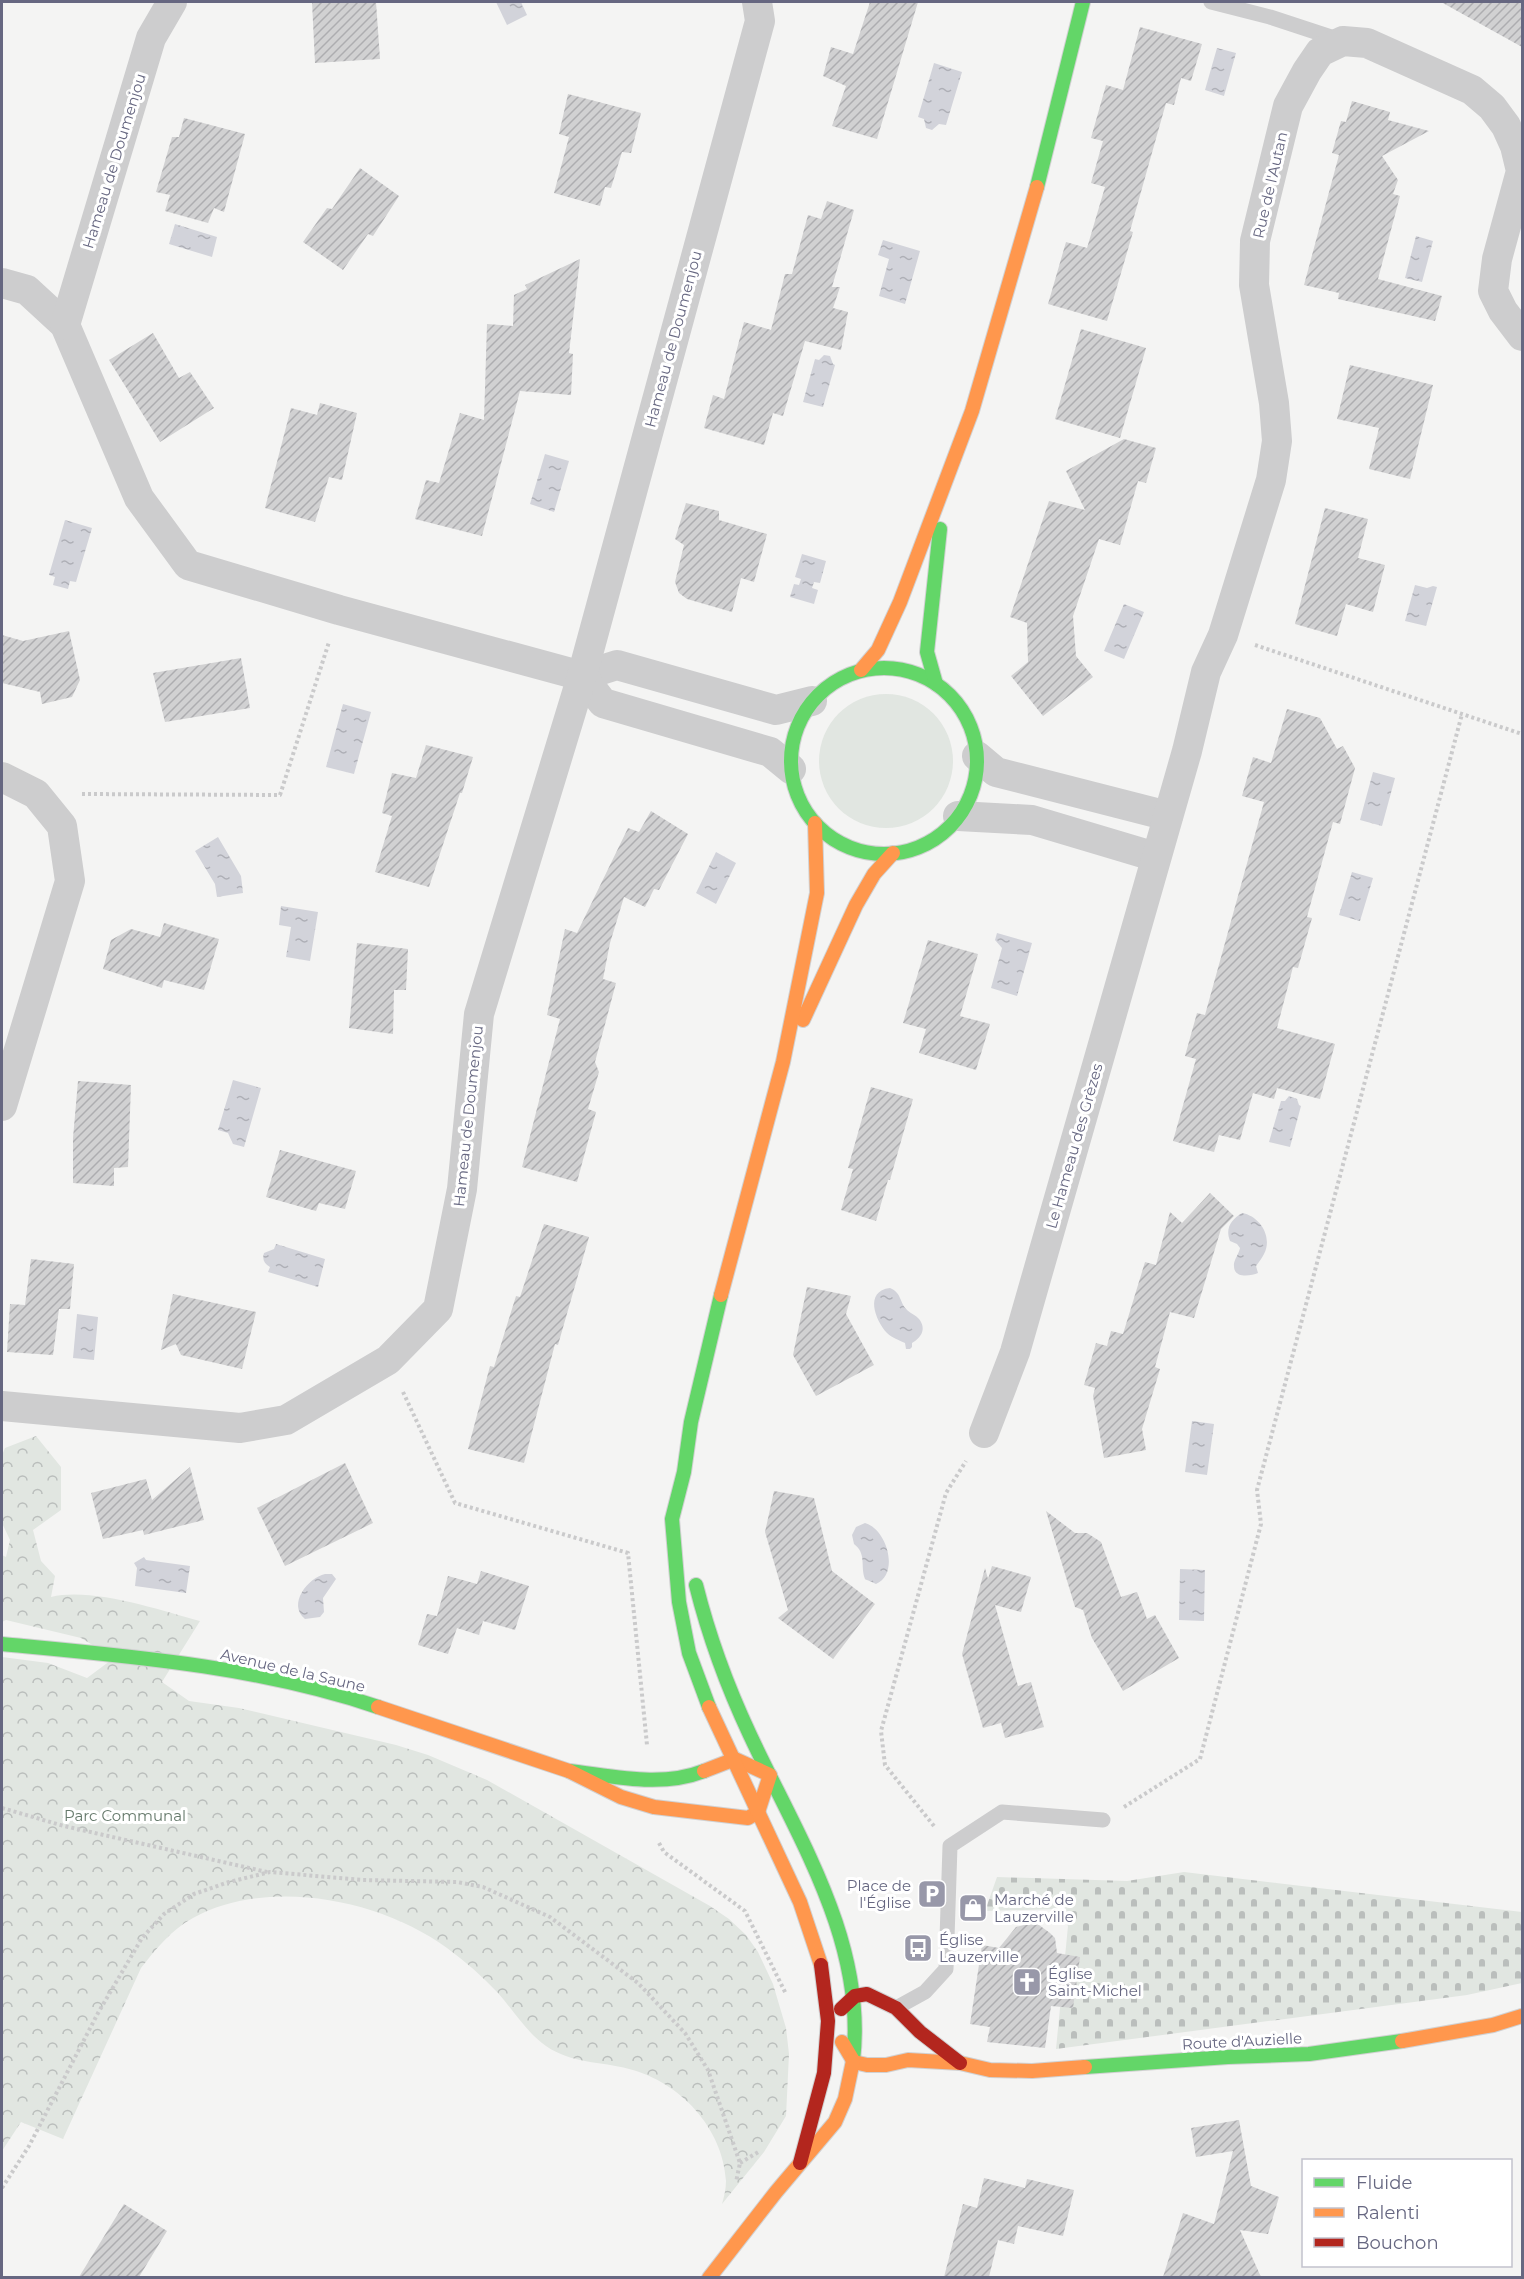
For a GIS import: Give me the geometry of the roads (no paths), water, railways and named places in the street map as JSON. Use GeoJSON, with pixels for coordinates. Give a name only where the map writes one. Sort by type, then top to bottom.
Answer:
{"type":"FeatureCollection","features":[{"type":"Feature","properties":{"kind":"street","name":"Hameau de Doumenjou"},"geometry":{"type":"LineString","coordinates":[[65,325],[151,38],[172,2]]}},
{"type":"Feature","properties":{"kind":"street","name":"Hameau de Doumenjou"},"geometry":{"type":"LineString","coordinates":[[2,1406],[240,1428],[286,1420],[388,1360],[438,1309],[462,1190],[479,1014],[582,676],[759,21],[757,2]]}},
{"type":"Feature","properties":{"kind":"street"},"geometry":{"type":"LineString","coordinates":[[861,670],[878,650],[900,602],[972,411],[1043,165],[1083,2]]}},
{"type":"Feature","properties":{"kind":"street"},"geometry":{"type":"LineString","coordinates":[[1343,41],[1367,43],[1472,90],[1492,107],[1506,126],[1515,146],[1521,171],[1497,259],[1493,291],[1503,311],[1522,336]]}},
{"type":"Feature","properties":{"kind":"street","name":"Rue de l'Autan"},"geometry":{"type":"LineString","coordinates":[[1187,751],[1206,672],[1223,635],[1271,480],[1277,441],[1274,404],[1254,285],[1255,242],[1288,106],[1320,52],[1343,41]]}},
{"type":"Feature","properties":{"kind":"street"},"geometry":{"type":"LineString","coordinates":[[2,283],[27,290],[65,325],[139,498],[188,565],[339,610],[582,676],[616,665],[776,710],[812,701]]}},
{"type":"Feature","properties":{"kind":"street"},"geometry":{"type":"LineString","coordinates":[[936,684],[927,652],[946,476]]}},
{"type":"Feature","properties":{"kind":"street"},"geometry":{"type":"LineString","coordinates":[[900,669],[936,684],[957,704],[971,728],[977,756],[975,777],[969,798],[958,816],[940,835],[918,848],[893,854],[871,853],[850,847],[831,837],[815,823],[803,806],[795,789],[791,769],[791,752],[795,734],[802,716],[812,701],[834,682],[861,670],[900,669]]}},
{"type":"Feature","properties":{"kind":"street"},"geometry":{"type":"LineString","coordinates":[[582,676],[603,703],[770,752],[791,769]]}},
{"type":"Feature","properties":{"kind":"street","name":"Le Hameau des Grèzes"},"geometry":{"type":"LineString","coordinates":[[984,1433],[1015,1352],[1187,751]]}},
{"type":"Feature","properties":{"kind":"street"},"geometry":{"type":"LineString","coordinates":[[977,756],[996,772],[1168,816]]}},
{"type":"Feature","properties":{"kind":"street"},"geometry":{"type":"LineString","coordinates":[[2,777],[36,794],[62,826],[70,881],[2,1106]]}},
{"type":"Feature","properties":{"kind":"street"},"geometry":{"type":"LineString","coordinates":[[958,816],[1032,820],[1156,857]]}},
{"type":"Feature","properties":{"kind":"street"},"geometry":{"type":"LineString","coordinates":[[800,2163],[824,2073],[828,2021],[820,1960],[804,1912],[702,1692],[688,1653],[679,1602],[672,1519],[684,1472],[691,1422],[720,1297],[783,1062],[817,893],[815,823]]}},
{"type":"Feature","properties":{"kind":"street"},"geometry":{"type":"LineString","coordinates":[[783,1062],[830,965],[856,904],[874,874],[893,854]]}},
{"type":"Feature","properties":{"kind":"street"},"geometry":{"type":"LineString","coordinates":[[684,1472],[688,1515]]}},
{"type":"Feature","properties":{"kind":"street"},"geometry":{"type":"LineString","coordinates":[[693,1569],[702,1613],[722,1671],[834,1912],[848,1954],[855,1996],[854,2062],[843,2106],[831,2127],[709,2277]]}},
{"type":"Feature","properties":{"kind":"street","name":"Avenue de la Saune"},"geometry":{"type":"LineString","coordinates":[[2,1644],[163,1659],[279,1680],[356,1699],[569,1771],[621,1797],[654,1807],[748,1818],[758,1812]]}},
{"type":"Feature","properties":{"kind":"street"},"geometry":{"type":"LineString","coordinates":[[735,1759],[770,1775]]}},
{"type":"Feature","properties":{"kind":"street","name":"Avenue de la Saune"},"geometry":{"type":"LineString","coordinates":[[569,1771],[641,1780],[686,1778],[735,1759]]}},
{"type":"Feature","properties":{"kind":"street"},"geometry":{"type":"LineString","coordinates":[[758,1812],[770,1775]]}},
{"type":"Feature","properties":{"kind":"street","name":"Route d'Auzielle"},"geometry":{"type":"LineString","coordinates":[[855,1996],[867,1994],[896,2008],[920,2032],[960,2063]]}},
{"type":"Feature","properties":{"kind":"street"},"geometry":{"type":"LineString","coordinates":[[828,2021],[855,1996]]}},
{"type":"Feature","properties":{"kind":"street","name":"Route d'Auzielle"},"geometry":{"type":"LineString","coordinates":[[854,2062],[877,2065],[908,2060],[960,2063],[990,2070],[1032,2071],[1228,2057],[1309,2054],[1439,2036],[1493,2025],[1522,2016]]}},
{"type":"Feature","properties":{"kind":"street"},"geometry":{"type":"LineString","coordinates":[[828,2021],[854,2062]]}},
{"type":"Feature","properties":{"kind":"lane"},"geometry":{"type":"LineString","coordinates":[[1211,2],[1270,17],[1343,41]]}},
{"type":"Feature","properties":{"kind":"lane"},"geometry":{"type":"LineString","coordinates":[[896,2008],[925,1992],[946,1969],[950,1846],[1002,1812],[1103,1820]]}},
{"type":"Feature","properties":{"kind":"water"},"geometry":{"type":"Polygon","coordinates":[[[496,2],[521,2],[527,15],[507,25],[496,2]]]}},
{"type":"Feature","properties":{"kind":"water"},"geometry":{"type":"Polygon","coordinates":[[[1217,48],[1236,53],[1224,96],[1205,90],[1217,48]]]}},
{"type":"Feature","properties":{"kind":"water"},"geometry":{"type":"Polygon","coordinates":[[[934,63],[962,72],[946,125],[939,124],[932,130],[926,128],[924,119],[918,117],[934,63]]]}},
{"type":"Feature","properties":{"kind":"water"},"geometry":{"type":"Polygon","coordinates":[[[175,224],[217,237],[212,257],[169,244],[175,224]]]}},
{"type":"Feature","properties":{"kind":"water"},"geometry":{"type":"Polygon","coordinates":[[[1416,236],[1433,241],[1422,282],[1405,278],[1416,236]]]}},
{"type":"Feature","properties":{"kind":"water"},"geometry":{"type":"Polygon","coordinates":[[[883,240],[920,251],[905,304],[879,296],[889,259],[878,255],[883,240]]]}},
{"type":"Feature","properties":{"kind":"water"},"geometry":{"type":"Polygon","coordinates":[[[824,355],[830,356],[835,365],[823,407],[803,402],[815,359],[819,360],[824,355]]]}},
{"type":"Feature","properties":{"kind":"water"},"geometry":{"type":"Polygon","coordinates":[[[545,454],[569,461],[554,512],[530,504],[545,454]]]}},
{"type":"Feature","properties":{"kind":"water"},"geometry":{"type":"Polygon","coordinates":[[[65,520],[92,528],[76,582],[70,581],[68,589],[53,585],[55,577],[49,575],[65,520]]]}},
{"type":"Feature","properties":{"kind":"water"},"geometry":{"type":"Polygon","coordinates":[[[802,554],[826,561],[820,583],[814,582],[812,588],[818,590],[814,604],[790,597],[794,584],[799,585],[801,579],[795,577],[802,554]]]}},
{"type":"Feature","properties":{"kind":"water"},"geometry":{"type":"Polygon","coordinates":[[[1415,585],[1427,588],[1437,587],[1426,626],[1405,621],[1415,585]]]}},
{"type":"Feature","properties":{"kind":"water"},"geometry":{"type":"Polygon","coordinates":[[[1124,604],[1144,612],[1124,659],[1104,651],[1124,604]]]}},
{"type":"Feature","properties":{"kind":"water"},"geometry":{"type":"Polygon","coordinates":[[[343,704],[371,712],[354,774],[326,767],[343,704]]]}},
{"type":"Feature","properties":{"kind":"water"},"geometry":{"type":"Polygon","coordinates":[[[1373,772],[1395,778],[1382,826],[1360,820],[1373,772]]]}},
{"type":"Feature","properties":{"kind":"water"},"geometry":{"type":"Polygon","coordinates":[[[218,837],[241,876],[243,893],[217,897],[215,884],[195,851],[218,837]]]}},
{"type":"Feature","properties":{"kind":"water"},"geometry":{"type":"Polygon","coordinates":[[[716,852],[736,863],[716,904],[696,893],[716,852]]]}},
{"type":"Feature","properties":{"kind":"water"},"geometry":{"type":"Polygon","coordinates":[[[1352,872],[1373,878],[1360,921],[1339,915],[1352,872]]]}},
{"type":"Feature","properties":{"kind":"water"},"geometry":{"type":"Polygon","coordinates":[[[281,906],[318,912],[310,961],[286,957],[291,927],[279,925],[281,906]]]}},
{"type":"Feature","properties":{"kind":"water"},"geometry":{"type":"Polygon","coordinates":[[[997,933],[1032,943],[1017,996],[991,988],[1002,948],[995,940],[997,933]]]}},
{"type":"Feature","properties":{"kind":"water"},"geometry":{"type":"Polygon","coordinates":[[[233,1080],[261,1088],[244,1147],[233,1144],[228,1133],[218,1130],[233,1080]]]}},
{"type":"Feature","properties":{"kind":"water"},"geometry":{"type":"Polygon","coordinates":[[[1289,1096],[1297,1099],[1301,1106],[1290,1147],[1269,1142],[1281,1101],[1285,1101],[1289,1096]]]}},
{"type":"Feature","properties":{"kind":"water"},"geometry":{"type":"Polygon","coordinates":[[[1242,1213],[1259,1223],[1266,1234],[1267,1241],[1264,1254],[1256,1266],[1258,1273],[1247,1276],[1240,1275],[1235,1270],[1234,1262],[1240,1248],[1230,1241],[1228,1232],[1232,1222],[1242,1213]]]}},
{"type":"Feature","properties":{"kind":"water"},"geometry":{"type":"Polygon","coordinates":[[[276,1244],[325,1259],[318,1287],[268,1272],[270,1267],[264,1261],[264,1253],[274,1249],[276,1244]]]}},
{"type":"Feature","properties":{"kind":"water"},"geometry":{"type":"Polygon","coordinates":[[[890,1288],[897,1292],[904,1307],[918,1318],[923,1326],[920,1336],[912,1343],[910,1349],[906,1349],[905,1343],[887,1333],[876,1314],[874,1300],[877,1294],[890,1288]]]}},
{"type":"Feature","properties":{"kind":"water"},"geometry":{"type":"Polygon","coordinates":[[[77,1314],[98,1317],[94,1360],[73,1358],[77,1314]]]}},
{"type":"Feature","properties":{"kind":"water"},"geometry":{"type":"Polygon","coordinates":[[[1192,1421],[1214,1424],[1207,1475],[1185,1472],[1192,1421]]]}},
{"type":"Feature","properties":{"kind":"water"},"geometry":{"type":"Polygon","coordinates":[[[865,1523],[879,1534],[888,1552],[888,1571],[876,1584],[865,1579],[861,1552],[854,1544],[852,1535],[856,1527],[865,1523]]]}},
{"type":"Feature","properties":{"kind":"water"},"geometry":{"type":"Polygon","coordinates":[[[144,1557],[146,1560],[190,1566],[186,1593],[135,1586],[137,1568],[134,1563],[144,1557]]]}},
{"type":"Feature","properties":{"kind":"water"},"geometry":{"type":"Polygon","coordinates":[[[1180,1569],[1205,1570],[1204,1621],[1179,1620],[1180,1569]]]}},
{"type":"Feature","properties":{"kind":"water"},"geometry":{"type":"Polygon","coordinates":[[[325,1574],[332,1574],[336,1579],[323,1598],[324,1612],[320,1617],[305,1619],[298,1606],[302,1592],[312,1581],[325,1574]]]}},
{"type":"Feature","properties":{"kind":"place","name":"Place de l'Église"},"geometry":{"type":"Point","coordinates":[932,1894]}},
{"type":"Feature","properties":{"kind":"place","name":"Marché de Lauzerville"},"geometry":{"type":"Point","coordinates":[973,1908]}},
{"type":"Feature","properties":{"kind":"place","name":"Église Lauzerville"},"geometry":{"type":"Point","coordinates":[918,1948]}},
{"type":"Feature","properties":{"kind":"place","name":"Église Saint-Michel"},"geometry":{"type":"Point","coordinates":[1027,1982]}},
{"type":"Feature","properties":{"kind":"park label","name":"Parc Communal"},"geometry":{"type":"Point","coordinates":[125,1815]}}]}
